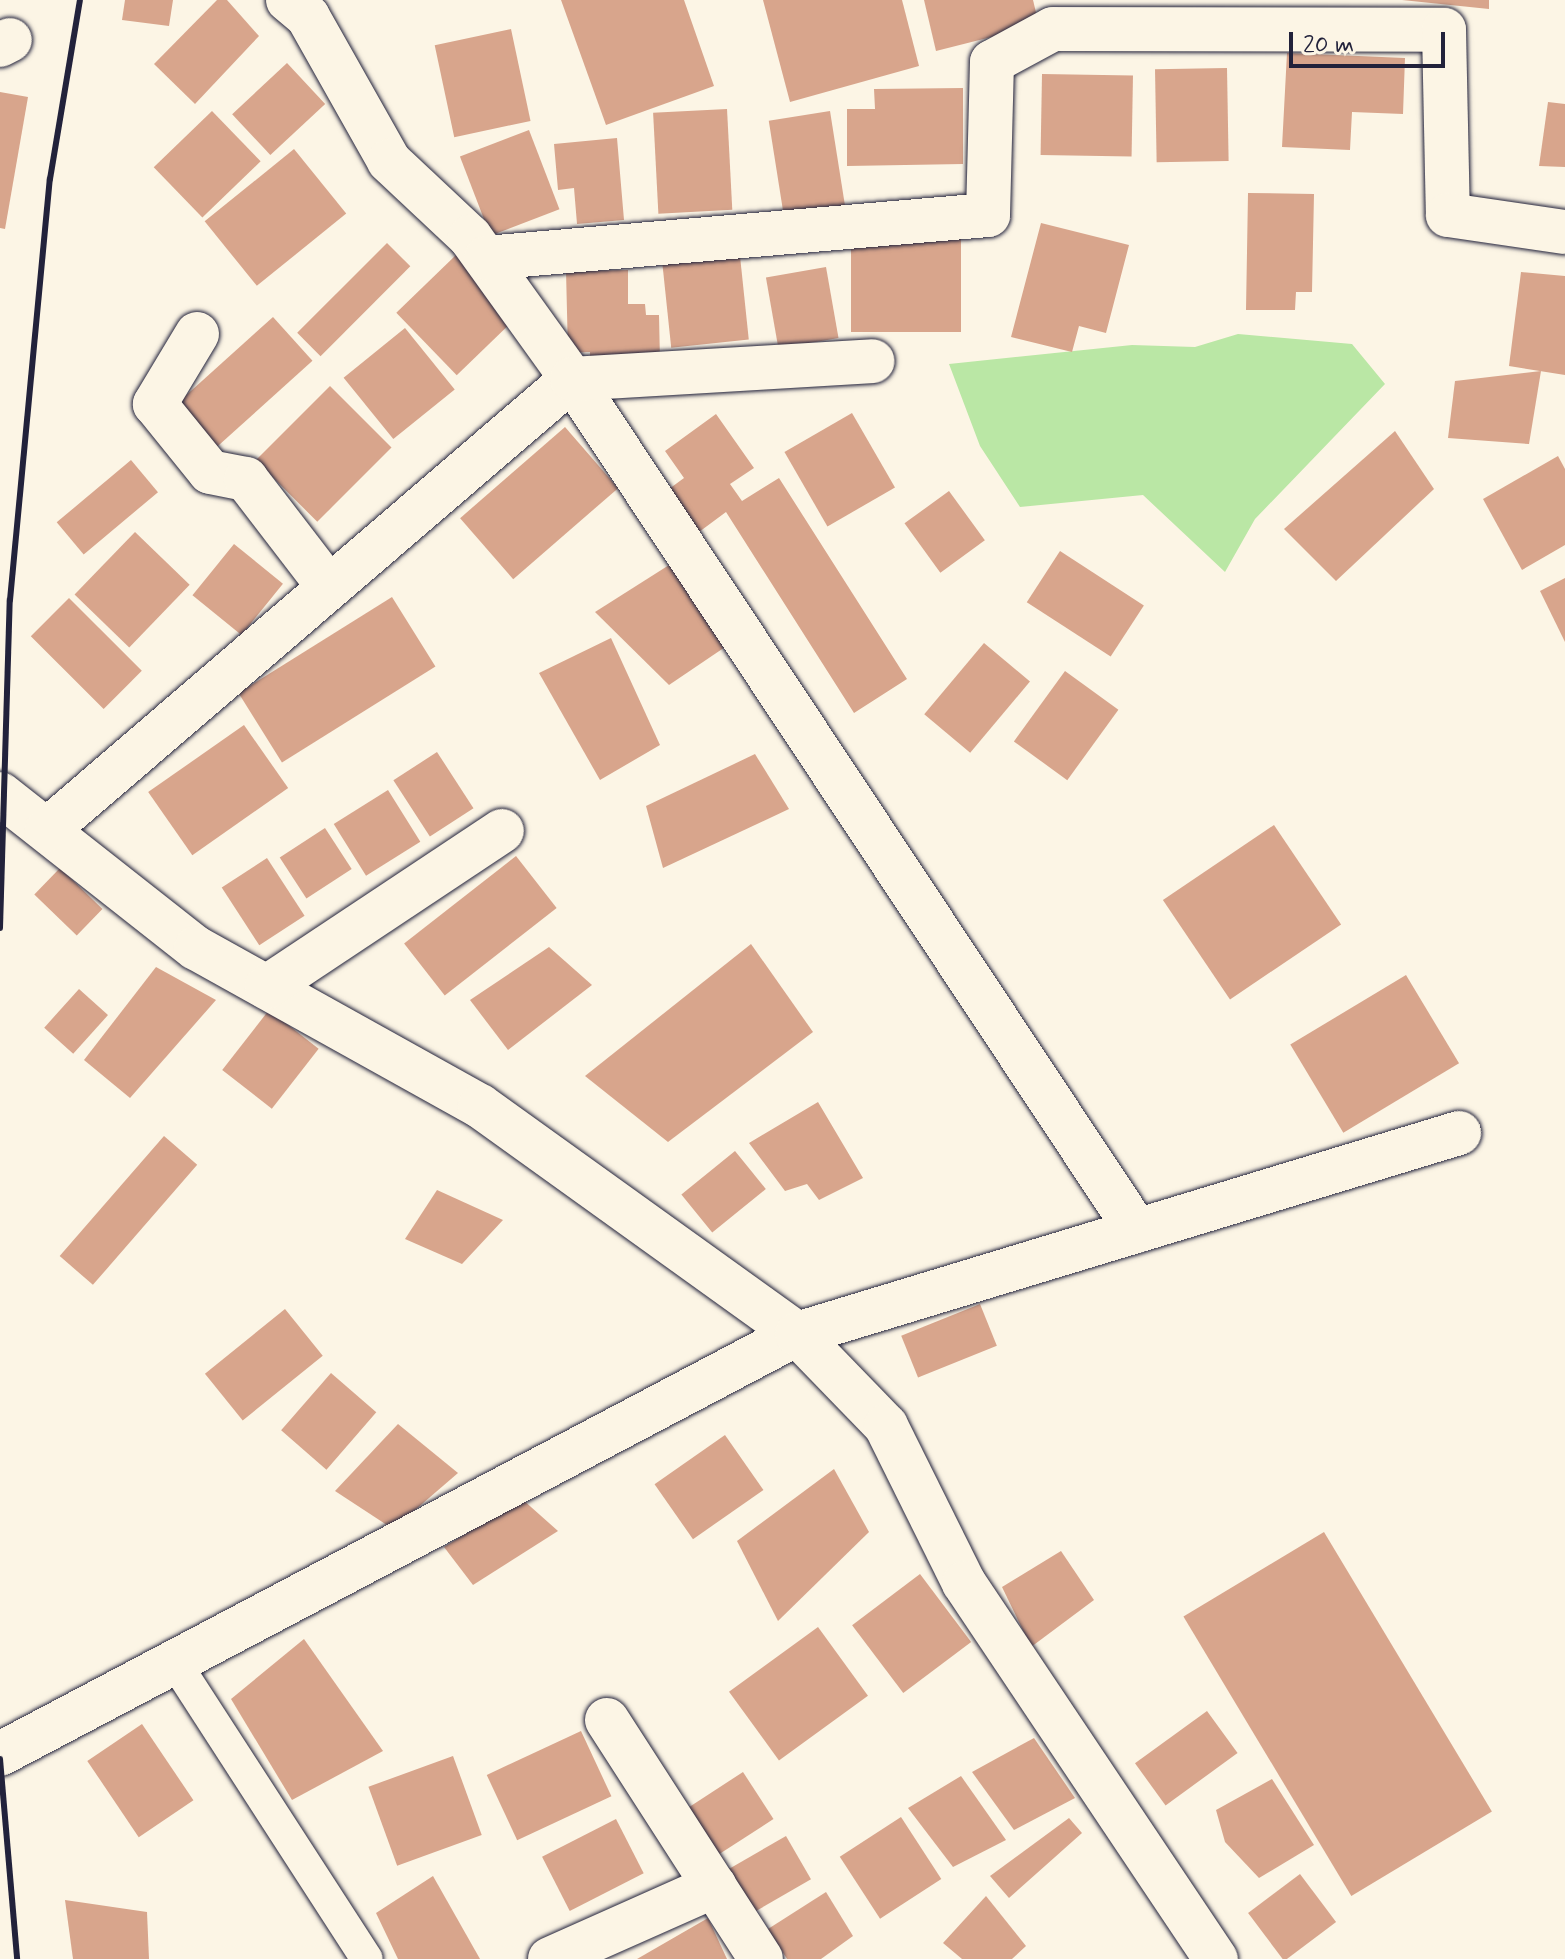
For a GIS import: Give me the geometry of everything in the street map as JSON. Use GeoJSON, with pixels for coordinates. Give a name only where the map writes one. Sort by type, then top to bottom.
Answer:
{"type":"FeatureCollection","features":[{"type":"Feature","properties":{"kind":"street"},"geometry":{"type":"LineString","coordinates":[[307,6],[389,161],[486,258],[572,379],[1137,1231]]}},
{"type":"Feature","properties":{"kind":"street"},"geometry":{"type":"LineString","coordinates":[[486,258],[988,215],[992,62],[1053,29],[1444,30],[1448,215],[1565,232]]}},
{"type":"Feature","properties":{"kind":"street"},"geometry":{"type":"LineString","coordinates":[[197,334],[155,404],[210,472],[246,479],[329,587]]}},
{"type":"Feature","properties":{"kind":"street"},"geometry":{"type":"LineString","coordinates":[[47,830],[572,379],[872,361]]}},
{"type":"Feature","properties":{"kind":"street"},"geometry":{"type":"LineString","coordinates":[[0,794],[196,948],[480,1106],[797,1334],[886,1426],[964,1583],[1216,1959]]}},
{"type":"Feature","properties":{"kind":"street"},"geometry":{"type":"LineString","coordinates":[[267,987],[502,831]]}},
{"type":"Feature","properties":{"kind":"street"},"geometry":{"type":"LineString","coordinates":[[0,1754],[176,1664],[797,1334],[1459,1133]]}},
{"type":"Feature","properties":{"kind":"street"},"geometry":{"type":"LineString","coordinates":[[607,1720],[761,1959]]}},
{"type":"Feature","properties":{"kind":"street"},"geometry":{"type":"LineString","coordinates":[[550,1959],[714,1886]]}},
{"type":"Feature","properties":{"kind":"lane"},"geometry":{"type":"LineString","coordinates":[[176,1664],[367,1959]]}},
{"type":"Feature","properties":{"kind":"green space"},"geometry":{"type":"Polygon","coordinates":[[[1238,334],[1352,344],[1385,384],[1255,519],[1225,572],[1143,495],[1020,507],[980,446],[949,364],[1132,345],[1195,347],[1238,334]]]}},
{"type":"Feature","properties":{"kind":"building"},"geometry":{"type":"Polygon","coordinates":[[[125,0],[173,0],[169,26],[122,20],[125,0]]]}},
{"type":"Feature","properties":{"kind":"building"},"geometry":{"type":"Polygon","coordinates":[[[217,0],[227,0],[259,36],[195,104],[154,64],[217,0]]]}},
{"type":"Feature","properties":{"kind":"building"},"geometry":{"type":"Polygon","coordinates":[[[561,0],[684,0],[714,86],[606,125],[561,0]]]}},
{"type":"Feature","properties":{"kind":"building"},"geometry":{"type":"Polygon","coordinates":[[[763,0],[902,0],[919,66],[790,102],[763,0]]]}},
{"type":"Feature","properties":{"kind":"building"},"geometry":{"type":"Polygon","coordinates":[[[924,0],[1033,0],[1039,25],[936,51],[924,0]]]}},
{"type":"Feature","properties":{"kind":"building"},"geometry":{"type":"Polygon","coordinates":[[[1402,0],[1489,0],[1489,9],[1402,0]]]}},
{"type":"Feature","properties":{"kind":"building"},"geometry":{"type":"Polygon","coordinates":[[[511,29],[531,121],[454,137],[435,45],[511,29]]]}},
{"type":"Feature","properties":{"kind":"building"},"geometry":{"type":"Polygon","coordinates":[[[1287,53],[1405,58],[1403,114],[1352,112],[1350,150],[1282,147],[1287,53]]]}},
{"type":"Feature","properties":{"kind":"building"},"geometry":{"type":"Polygon","coordinates":[[[287,63],[325,104],[270,155],[232,114],[287,63]]]}},
{"type":"Feature","properties":{"kind":"building"},"geometry":{"type":"Polygon","coordinates":[[[1227,68],[1229,161],[1157,162],[1155,69],[1227,68]]]}},
{"type":"Feature","properties":{"kind":"building"},"geometry":{"type":"Polygon","coordinates":[[[1042,74],[1133,76],[1132,157],[1041,155],[1042,74]]]}},
{"type":"Feature","properties":{"kind":"building"},"geometry":{"type":"Polygon","coordinates":[[[963,88],[963,164],[847,166],[847,109],[875,109],[874,89],[963,88]]]}},
{"type":"Feature","properties":{"kind":"building"},"geometry":{"type":"Polygon","coordinates":[[[0,92],[28,97],[5,229],[0,228],[0,92]]]}},
{"type":"Feature","properties":{"kind":"building"},"geometry":{"type":"Polygon","coordinates":[[[1548,102],[1565,104],[1565,167],[1539,166],[1548,102]]]}},
{"type":"Feature","properties":{"kind":"building"},"geometry":{"type":"Polygon","coordinates":[[[727,109],[732,210],[658,214],[653,113],[727,109]]]}},
{"type":"Feature","properties":{"kind":"building"},"geometry":{"type":"Polygon","coordinates":[[[212,111],[261,161],[202,218],[154,167],[212,111]]]}},
{"type":"Feature","properties":{"kind":"building"},"geometry":{"type":"Polygon","coordinates":[[[830,111],[846,210],[784,219],[769,121],[830,111]]]}},
{"type":"Feature","properties":{"kind":"building"},"geometry":{"type":"Polygon","coordinates":[[[529,130],[559,209],[490,236],[460,157],[529,130]]]}},
{"type":"Feature","properties":{"kind":"building"},"geometry":{"type":"Polygon","coordinates":[[[617,138],[624,220],[577,224],[574,188],[558,190],[554,144],[617,138]]]}},
{"type":"Feature","properties":{"kind":"building"},"geometry":{"type":"Polygon","coordinates":[[[294,149],[346,214],[257,286],[205,221],[294,149]]]}},
{"type":"Feature","properties":{"kind":"building"},"geometry":{"type":"Polygon","coordinates":[[[1248,193],[1314,194],[1312,292],[1296,292],[1295,310],[1246,310],[1248,193]]]}},
{"type":"Feature","properties":{"kind":"building"},"geometry":{"type":"Polygon","coordinates":[[[1041,223],[1129,245],[1106,333],[1079,326],[1072,352],[1011,337],[1041,223]]]}},
{"type":"Feature","properties":{"kind":"building"},"geometry":{"type":"Polygon","coordinates":[[[851,239],[961,239],[961,332],[851,332],[851,239]]]}},
{"type":"Feature","properties":{"kind":"building"},"geometry":{"type":"Polygon","coordinates":[[[387,243],[410,266],[321,356],[297,333],[387,243]]]}},
{"type":"Feature","properties":{"kind":"building"},"geometry":{"type":"Polygon","coordinates":[[[456,255],[516,318],[457,375],[396,313],[456,255]]]}},
{"type":"Feature","properties":{"kind":"building"},"geometry":{"type":"Polygon","coordinates":[[[740,256],[749,340],[671,348],[662,264],[740,256]]]}},
{"type":"Feature","properties":{"kind":"building"},"geometry":{"type":"Polygon","coordinates":[[[826,267],[839,338],[778,348],[766,278],[826,267]]]}},
{"type":"Feature","properties":{"kind":"building"},"geometry":{"type":"Polygon","coordinates":[[[628,270],[628,304],[645,304],[646,315],[659,315],[660,362],[590,364],[590,352],[568,353],[566,271],[628,270]]]}},
{"type":"Feature","properties":{"kind":"building"},"geometry":{"type":"Polygon","coordinates":[[[1521,272],[1565,276],[1565,375],[1509,366],[1521,272]]]}},
{"type":"Feature","properties":{"kind":"building"},"geometry":{"type":"Polygon","coordinates":[[[273,317],[312,361],[211,453],[171,409],[273,317]]]}},
{"type":"Feature","properties":{"kind":"building"},"geometry":{"type":"Polygon","coordinates":[[[405,328],[455,389],[393,439],[344,378],[405,328]]]}},
{"type":"Feature","properties":{"kind":"building"},"geometry":{"type":"Polygon","coordinates":[[[1541,371],[1529,444],[1448,438],[1455,381],[1541,371]]]}},
{"type":"Feature","properties":{"kind":"building"},"geometry":{"type":"Polygon","coordinates":[[[330,386],[392,448],[317,522],[256,460],[330,386]]]}},
{"type":"Feature","properties":{"kind":"building"},"geometry":{"type":"Polygon","coordinates":[[[852,413],[895,487],[827,526],[784,452],[852,413]]]}},
{"type":"Feature","properties":{"kind":"building"},"geometry":{"type":"Polygon","coordinates":[[[716,414],[754,468],[730,484],[742,501],[779,478],[907,679],[854,713],[726,512],[699,532],[669,489],[684,478],[665,451],[716,414]]]}},
{"type":"Feature","properties":{"kind":"building"},"geometry":{"type":"Polygon","coordinates":[[[565,427],[618,488],[513,579],[460,518],[565,427]]]}},
{"type":"Feature","properties":{"kind":"building"},"geometry":{"type":"Polygon","coordinates":[[[1395,431],[1434,489],[1336,581],[1284,529],[1395,431]]]}},
{"type":"Feature","properties":{"kind":"building"},"geometry":{"type":"Polygon","coordinates":[[[1558,456],[1565,469],[1565,545],[1522,570],[1483,499],[1558,456]]]}},
{"type":"Feature","properties":{"kind":"building"},"geometry":{"type":"Polygon","coordinates":[[[131,460],[158,492],[84,555],[57,522],[131,460]]]}},
{"type":"Feature","properties":{"kind":"building"},"geometry":{"type":"Polygon","coordinates":[[[949,491],[985,540],[940,573],[905,523],[949,491]]]}},
{"type":"Feature","properties":{"kind":"building"},"geometry":{"type":"Polygon","coordinates":[[[135,532],[190,585],[129,647],[75,595],[135,532]]]}},
{"type":"Feature","properties":{"kind":"building"},"geometry":{"type":"Polygon","coordinates":[[[234,544],[283,584],[241,635],[192,595],[234,544]]]}},
{"type":"Feature","properties":{"kind":"building"},"geometry":{"type":"Polygon","coordinates":[[[1060,551],[1144,605],[1111,657],[1027,602],[1060,551]]]}},
{"type":"Feature","properties":{"kind":"building"},"geometry":{"type":"Polygon","coordinates":[[[677,560],[734,641],[669,685],[595,612],[677,560]]]}},
{"type":"Feature","properties":{"kind":"building"},"geometry":{"type":"Polygon","coordinates":[[[1565,578],[1565,642],[1540,591],[1565,578]]]}},
{"type":"Feature","properties":{"kind":"building"},"geometry":{"type":"Polygon","coordinates":[[[392,597],[435,667],[282,762],[239,693],[392,597]]]}},
{"type":"Feature","properties":{"kind":"building"},"geometry":{"type":"Polygon","coordinates":[[[69,598],[142,671],[104,709],[31,636],[69,598]]]}},
{"type":"Feature","properties":{"kind":"building"},"geometry":{"type":"Polygon","coordinates":[[[611,638],[660,745],[600,780],[539,673],[611,638]]]}},
{"type":"Feature","properties":{"kind":"building"},"geometry":{"type":"Polygon","coordinates":[[[984,643],[1030,682],[970,753],[924,714],[984,643]]]}},
{"type":"Feature","properties":{"kind":"building"},"geometry":{"type":"Polygon","coordinates":[[[1065,671],[1118,710],[1067,780],[1014,741],[1065,671]]]}},
{"type":"Feature","properties":{"kind":"building"},"geometry":{"type":"Polygon","coordinates":[[[244,725],[288,788],[192,855],[148,792],[244,725]]]}},
{"type":"Feature","properties":{"kind":"building"},"geometry":{"type":"Polygon","coordinates":[[[437,752],[473,808],[430,837],[393,780],[437,752]]]}},
{"type":"Feature","properties":{"kind":"building"},"geometry":{"type":"Polygon","coordinates":[[[755,754],[789,809],[663,868],[646,806],[755,754]]]}},
{"type":"Feature","properties":{"kind":"building"},"geometry":{"type":"Polygon","coordinates":[[[388,790],[420,842],[366,876],[334,824],[388,790]]]}},
{"type":"Feature","properties":{"kind":"building"},"geometry":{"type":"Polygon","coordinates":[[[1274,825],[1341,924],[1230,999],[1163,900],[1274,825]]]}},
{"type":"Feature","properties":{"kind":"building"},"geometry":{"type":"Polygon","coordinates":[[[325,828],[352,869],[306,899],[280,857],[325,828]]]}},
{"type":"Feature","properties":{"kind":"building"},"geometry":{"type":"Polygon","coordinates":[[[516,856],[557,908],[445,995],[404,943],[516,856]]]}},
{"type":"Feature","properties":{"kind":"building"},"geometry":{"type":"Polygon","coordinates":[[[267,858],[305,916],[259,945],[222,887],[267,858]]]}},
{"type":"Feature","properties":{"kind":"building"},"geometry":{"type":"Polygon","coordinates":[[[60,868],[102,909],[77,936],[34,895],[60,868]]]}},
{"type":"Feature","properties":{"kind":"building"},"geometry":{"type":"Polygon","coordinates":[[[751,944],[813,1032],[668,1142],[585,1076],[751,944]]]}},
{"type":"Feature","properties":{"kind":"building"},"geometry":{"type":"Polygon","coordinates":[[[549,947],[592,985],[508,1050],[470,1000],[549,947]]]}},
{"type":"Feature","properties":{"kind":"building"},"geometry":{"type":"Polygon","coordinates":[[[156,967],[216,1000],[130,1098],[84,1060],[156,967]]]}},
{"type":"Feature","properties":{"kind":"building"},"geometry":{"type":"Polygon","coordinates":[[[1406,975],[1459,1063],[1343,1133],[1290,1045],[1406,975]]]}},
{"type":"Feature","properties":{"kind":"building"},"geometry":{"type":"Polygon","coordinates":[[[79,989],[108,1015],[73,1054],[44,1028],[79,989]]]}},
{"type":"Feature","properties":{"kind":"building"},"geometry":{"type":"Polygon","coordinates":[[[269,1010],[319,1049],[272,1109],[222,1070],[269,1010]]]}},
{"type":"Feature","properties":{"kind":"building"},"geometry":{"type":"Polygon","coordinates":[[[818,1102],[863,1178],[819,1200],[807,1184],[785,1191],[749,1143],[818,1102]]]}},
{"type":"Feature","properties":{"kind":"building"},"geometry":{"type":"Polygon","coordinates":[[[164,1136],[197,1165],[93,1285],[60,1256],[164,1136]]]}},
{"type":"Feature","properties":{"kind":"building"},"geometry":{"type":"Polygon","coordinates":[[[735,1151],[766,1189],[712,1233],[681,1194],[735,1151]]]}},
{"type":"Feature","properties":{"kind":"building"},"geometry":{"type":"Polygon","coordinates":[[[437,1190],[503,1220],[462,1264],[405,1239],[437,1190]]]}},
{"type":"Feature","properties":{"kind":"building"},"geometry":{"type":"Polygon","coordinates":[[[980,1304],[997,1346],[918,1378],[901,1336],[980,1304]]]}},
{"type":"Feature","properties":{"kind":"building"},"geometry":{"type":"Polygon","coordinates":[[[285,1309],[323,1356],[243,1420],[205,1374],[285,1309]]]}},
{"type":"Feature","properties":{"kind":"building"},"geometry":{"type":"Polygon","coordinates":[[[331,1373],[376,1412],[326,1470],[281,1430],[331,1373]]]}},
{"type":"Feature","properties":{"kind":"building"},"geometry":{"type":"Polygon","coordinates":[[[398,1424],[458,1473],[393,1529],[335,1491],[398,1424]]]}},
{"type":"Feature","properties":{"kind":"building"},"geometry":{"type":"Polygon","coordinates":[[[725,1435],[763,1490],[693,1539],[655,1484],[725,1435]]]}},
{"type":"Feature","properties":{"kind":"building"},"geometry":{"type":"Polygon","coordinates":[[[834,1469],[869,1532],[778,1621],[737,1541],[834,1469]]]}},
{"type":"Feature","properties":{"kind":"building"},"geometry":{"type":"Polygon","coordinates":[[[522,1499],[558,1531],[473,1585],[444,1547],[522,1499]]]}},
{"type":"Feature","properties":{"kind":"building"},"geometry":{"type":"Polygon","coordinates":[[[1324,1532],[1492,1811],[1351,1896],[1183,1616],[1324,1532]]]}},
{"type":"Feature","properties":{"kind":"building"},"geometry":{"type":"Polygon","coordinates":[[[1061,1551],[1094,1600],[1031,1647],[1002,1587],[1061,1551]]]}},
{"type":"Feature","properties":{"kind":"building"},"geometry":{"type":"Polygon","coordinates":[[[920,1574],[971,1642],[903,1693],[852,1625],[920,1574]]]}},
{"type":"Feature","properties":{"kind":"building"},"geometry":{"type":"Polygon","coordinates":[[[818,1627],[868,1696],[779,1760],[729,1692],[818,1627]]]}},
{"type":"Feature","properties":{"kind":"building"},"geometry":{"type":"Polygon","coordinates":[[[304,1639],[383,1751],[292,1800],[231,1699],[304,1639]]]}},
{"type":"Feature","properties":{"kind":"building"},"geometry":{"type":"Polygon","coordinates":[[[1207,1711],[1238,1753],[1166,1805],[1135,1763],[1207,1711]]]}},
{"type":"Feature","properties":{"kind":"building"},"geometry":{"type":"Polygon","coordinates":[[[142,1724],[193,1800],[139,1837],[87,1761],[142,1724]]]}},
{"type":"Feature","properties":{"kind":"building"},"geometry":{"type":"Polygon","coordinates":[[[581,1731],[611,1796],[517,1840],[487,1775],[581,1731]]]}},
{"type":"Feature","properties":{"kind":"building"},"geometry":{"type":"Polygon","coordinates":[[[1034,1738],[1075,1798],[1014,1830],[972,1772],[1034,1738]]]}},
{"type":"Feature","properties":{"kind":"building"},"geometry":{"type":"Polygon","coordinates":[[[453,1756],[482,1835],[397,1866],[368,1787],[453,1756]]]}},
{"type":"Feature","properties":{"kind":"building"},"geometry":{"type":"Polygon","coordinates":[[[743,1772],[773,1819],[719,1854],[688,1807],[743,1772]]]}},
{"type":"Feature","properties":{"kind":"building"},"geometry":{"type":"Polygon","coordinates":[[[961,1776],[1006,1840],[953,1867],[908,1808],[961,1776]]]}},
{"type":"Feature","properties":{"kind":"building"},"geometry":{"type":"Polygon","coordinates":[[[1272,1779],[1314,1845],[1259,1878],[1225,1842],[1216,1810],[1272,1779]]]}},
{"type":"Feature","properties":{"kind":"building"},"geometry":{"type":"Polygon","coordinates":[[[901,1817],[941,1879],[880,1919],[840,1857],[901,1817]]]}},
{"type":"Feature","properties":{"kind":"building"},"geometry":{"type":"Polygon","coordinates":[[[1069,1818],[1082,1833],[1009,1898],[990,1876],[1069,1818]]]}},
{"type":"Feature","properties":{"kind":"building"},"geometry":{"type":"Polygon","coordinates":[[[616,1819],[644,1873],[570,1911],[542,1857],[616,1819]]]}},
{"type":"Feature","properties":{"kind":"building"},"geometry":{"type":"Polygon","coordinates":[[[786,1836],[811,1879],[754,1912],[729,1869],[786,1836]]]}},
{"type":"Feature","properties":{"kind":"building"},"geometry":{"type":"Polygon","coordinates":[[[1300,1874],[1336,1922],[1287,1959],[1283,1959],[1248,1913],[1300,1874]]]}},
{"type":"Feature","properties":{"kind":"building"},"geometry":{"type":"Polygon","coordinates":[[[433,1876],[480,1959],[398,1959],[376,1913],[433,1876]]]}},
{"type":"Feature","properties":{"kind":"building"},"geometry":{"type":"Polygon","coordinates":[[[826,1892],[853,1936],[821,1959],[787,1959],[768,1929],[826,1892]]]}},
{"type":"Feature","properties":{"kind":"building"},"geometry":{"type":"Polygon","coordinates":[[[986,1896],[1026,1946],[1012,1959],[962,1959],[943,1943],[986,1896]]]}},
{"type":"Feature","properties":{"kind":"building"},"geometry":{"type":"Polygon","coordinates":[[[65,1900],[147,1912],[149,1959],[73,1959],[65,1900]]]}},
{"type":"Feature","properties":{"kind":"building"},"geometry":{"type":"Polygon","coordinates":[[[708,1918],[727,1959],[637,1959],[708,1918]]]}},
{"type":"Feature","properties":{"kind":"railway"},"geometry":{"type":"LineString","coordinates":[[0,928],[10,600],[50,179],[80,0]]}},
{"type":"Feature","properties":{"kind":"railway"},"geometry":{"type":"LineString","coordinates":[[0,1759],[17,1959]]}}]}
